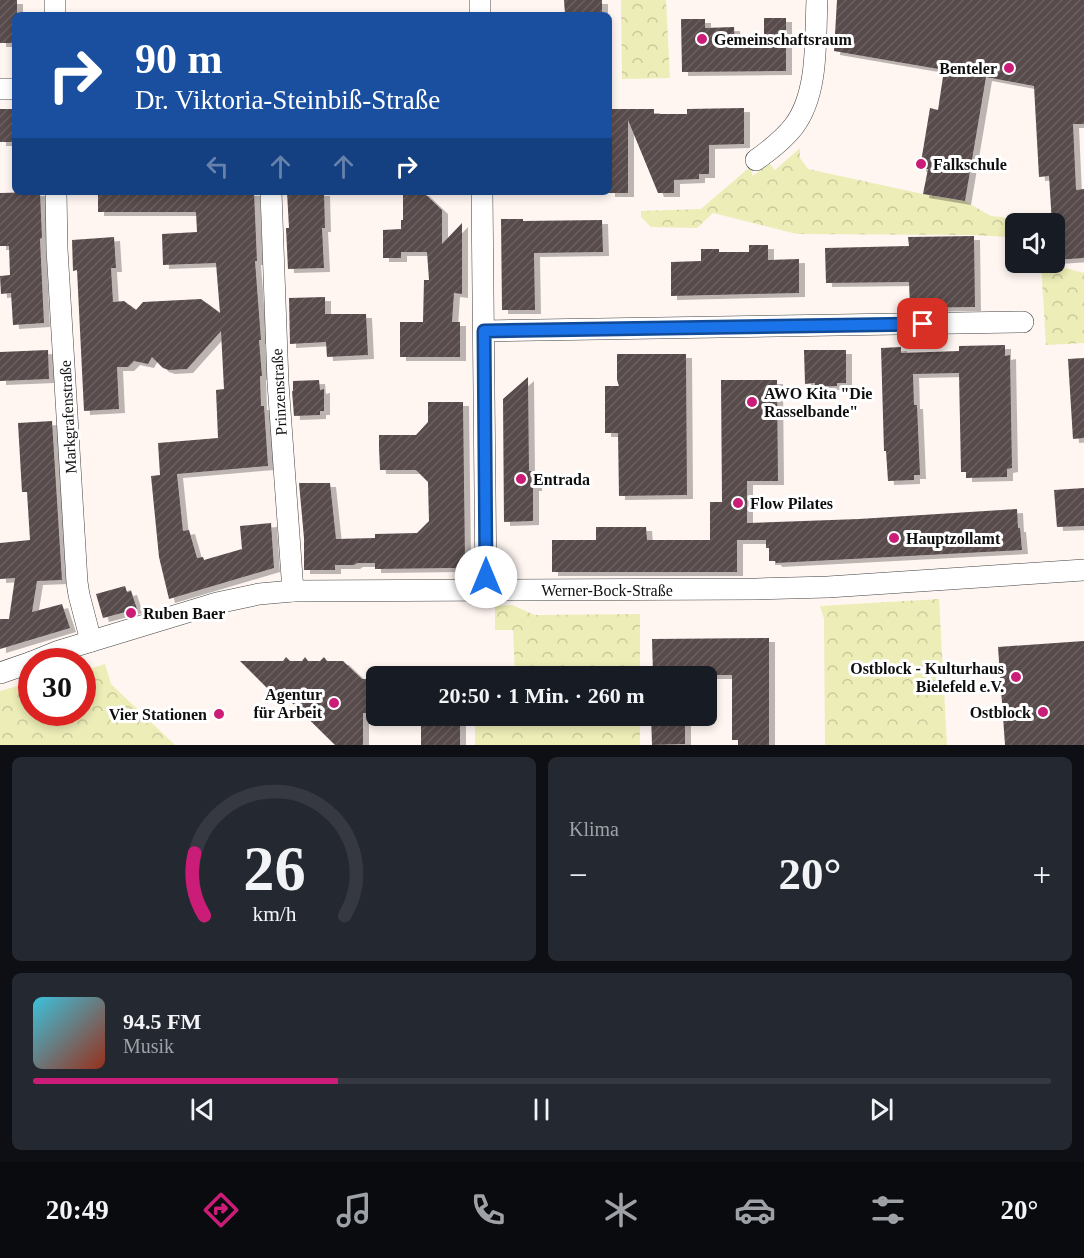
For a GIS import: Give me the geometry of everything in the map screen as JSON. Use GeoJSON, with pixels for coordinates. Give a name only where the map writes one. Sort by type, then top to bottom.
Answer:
{"type":"FeatureCollection","features":[{"type":"Feature","properties":{"kind":"street"},"geometry":{"type":"LineString","coordinates":[[756,160],[772,148],[794,125],[806,102],[814,66],[817,0]]}},
{"type":"Feature","properties":{"kind":"street","name":"Markgrafenstraße"},"geometry":{"type":"LineString","coordinates":[[56,195],[57,249],[77,582],[91,641]]}},
{"type":"Feature","properties":{"kind":"street","name":"Prinzenstraße"},"geometry":{"type":"LineString","coordinates":[[271,195],[278,383],[293,591]]}},
{"type":"Feature","properties":{"kind":"street"},"geometry":{"type":"LineString","coordinates":[[482,195],[486,591]]}},
{"type":"Feature","properties":{"kind":"street"},"geometry":{"type":"LineString","coordinates":[[484,331],[1023,322]]}},
{"type":"Feature","properties":{"kind":"street","name":"Werner-Bock-Straße"},"geometry":{"type":"LineString","coordinates":[[69,648],[227,601],[259,594],[293,591],[757,589],[828,587],[1084,570]]}},
{"type":"Feature","properties":{"kind":"street","name":"Werner-Bock-Straße"},"geometry":{"type":"LineString","coordinates":[[0,673],[18,667]]}},
{"type":"Feature","properties":{"kind":"green space"},"geometry":{"type":"Polygon","coordinates":[[[621,0],[666,0],[670,78],[622,79],[621,0]]]}},
{"type":"Feature","properties":{"kind":"green space"},"geometry":{"type":"Polygon","coordinates":[[[800,148],[800,158],[808,169],[965,201],[991,216],[1002,217],[1005,218],[1005,237],[797,234],[713,213],[697,228],[651,227],[641,217],[641,211],[701,209],[751,166],[752,176],[770,164],[775,170],[800,148]]]}},
{"type":"Feature","properties":{"kind":"green space"},"geometry":{"type":"Polygon","coordinates":[[[1065,268],[1084,273],[1084,343],[1046,345],[1042,273],[1065,273],[1065,268]]]}},
{"type":"Feature","properties":{"kind":"green space"},"geometry":{"type":"Polygon","coordinates":[[[939,599],[947,745],[825,745],[824,619],[820,606],[939,599]]]}},
{"type":"Feature","properties":{"kind":"green space"},"geometry":{"type":"Polygon","coordinates":[[[512,605],[535,615],[640,614],[640,666],[515,666],[513,630],[495,630],[495,606],[512,605]]]}},
{"type":"Feature","properties":{"kind":"green space"},"geometry":{"type":"Polygon","coordinates":[[[105,664],[111,684],[175,745],[0,745],[0,691],[18,686],[18,726],[96,726],[96,667],[105,664]]]}},
{"type":"Feature","properties":{"kind":"green space"},"geometry":{"type":"Polygon","coordinates":[[[475,726],[640,726],[640,745],[475,745],[475,726]]]}},
{"type":"Feature","properties":{"kind":"building"},"geometry":{"type":"Polygon","coordinates":[[[0,0],[17,0],[17,12],[12,12],[12,43],[0,43],[0,0]]]}},
{"type":"Feature","properties":{"kind":"building"},"geometry":{"type":"Polygon","coordinates":[[[564,0],[602,0],[602,12],[565,12],[564,0]]]}},
{"type":"Feature","properties":{"kind":"building","name":"Benteler"},"geometry":{"type":"Polygon","coordinates":[[[837,0],[1084,0],[1084,124],[1073,124],[1076,190],[1084,189],[1084,258],[1065,259],[1065,213],[1051,213],[1049,176],[1039,177],[1034,86],[986,77],[965,201],[923,194],[928,169],[920,168],[930,108],[938,110],[944,70],[834,51],[837,0]]]}},
{"type":"Feature","properties":{"kind":"building"},"geometry":{"type":"Polygon","coordinates":[[[764,18],[786,18],[786,71],[682,72],[681,19],[705,19],[705,28],[734,27],[735,45],[764,45],[764,18]]]}},
{"type":"Feature","properties":{"kind":"building"},"geometry":{"type":"Polygon","coordinates":[[[744,108],[744,144],[709,145],[709,174],[699,174],[699,179],[674,180],[674,193],[658,193],[628,120],[628,193],[612,193],[612,109],[654,109],[654,114],[687,114],[687,109],[744,108]]]}},
{"type":"Feature","properties":{"kind":"building"},"geometry":{"type":"Polygon","coordinates":[[[0,109],[12,109],[12,142],[0,142],[0,109]]]}},
{"type":"Feature","properties":{"kind":"building"},"geometry":{"type":"Polygon","coordinates":[[[0,193],[40,195],[44,323],[13,325],[11,293],[1,294],[0,276],[10,275],[9,246],[0,246],[0,193]]]}},
{"type":"Feature","properties":{"kind":"building"},"geometry":{"type":"Polygon","coordinates":[[[98,195],[254,195],[257,261],[255,261],[261,340],[259,340],[262,376],[260,376],[261,406],[264,406],[268,466],[177,474],[183,531],[189,530],[197,558],[203,557],[204,560],[242,549],[240,526],[271,523],[274,568],[169,599],[159,557],[151,476],[160,475],[158,443],[218,438],[216,390],[224,389],[221,331],[187,369],[163,368],[152,357],[148,364],[134,361],[128,367],[117,367],[119,409],[84,411],[77,270],[73,271],[72,240],[114,237],[116,268],[111,268],[113,302],[124,301],[136,310],[143,302],[201,299],[220,313],[216,263],[163,265],[162,234],[197,232],[196,212],[98,212],[98,195]]]}},
{"type":"Feature","properties":{"kind":"building"},"geometry":{"type":"Polygon","coordinates":[[[287,195],[324,195],[325,228],[322,228],[324,268],[288,269],[286,228],[289,228],[287,195]]]}},
{"type":"Feature","properties":{"kind":"building"},"geometry":{"type":"Polygon","coordinates":[[[403,195],[426,195],[442,210],[442,244],[462,223],[462,294],[454,293],[452,322],[460,322],[460,357],[400,357],[400,322],[423,322],[424,280],[429,280],[427,252],[401,252],[401,258],[383,258],[383,230],[401,229],[401,220],[403,220],[403,195]]]}},
{"type":"Feature","properties":{"kind":"building"},"geometry":{"type":"Polygon","coordinates":[[[501,219],[602,220],[603,252],[534,253],[535,310],[502,310],[501,219]]]}},
{"type":"Feature","properties":{"kind":"building"},"geometry":{"type":"Polygon","coordinates":[[[974,236],[975,307],[910,308],[909,282],[826,283],[825,248],[909,246],[908,237],[974,236]]]}},
{"type":"Feature","properties":{"kind":"building"},"geometry":{"type":"Polygon","coordinates":[[[749,245],[768,245],[768,260],[799,259],[799,293],[671,296],[671,262],[701,261],[701,249],[719,249],[719,252],[749,252],[749,245]]]}},
{"type":"Feature","properties":{"kind":"building"},"geometry":{"type":"Polygon","coordinates":[[[325,297],[325,314],[366,314],[368,355],[327,357],[326,342],[290,344],[289,298],[325,297]]]}},
{"type":"Feature","properties":{"kind":"building"},"geometry":{"type":"Polygon","coordinates":[[[1005,345],[1005,356],[1010,355],[1012,468],[1007,469],[1007,477],[966,478],[966,472],[961,472],[959,373],[913,374],[914,405],[917,405],[920,475],[914,475],[914,480],[888,481],[886,451],[884,451],[881,348],[901,347],[901,353],[959,351],[959,346],[1005,345]]]}},
{"type":"Feature","properties":{"kind":"building"},"geometry":{"type":"Polygon","coordinates":[[[48,350],[49,379],[0,381],[0,352],[48,350]]]}},
{"type":"Feature","properties":{"kind":"building"},"geometry":{"type":"Polygon","coordinates":[[[804,350],[846,350],[846,383],[837,383],[837,386],[815,387],[815,383],[805,384],[804,350]]]}},
{"type":"Feature","properties":{"kind":"building"},"geometry":{"type":"Polygon","coordinates":[[[617,354],[686,354],[687,495],[619,496],[618,433],[605,433],[605,386],[619,386],[617,354]]]}},
{"type":"Feature","properties":{"kind":"building"},"geometry":{"type":"Polygon","coordinates":[[[1084,358],[1084,438],[1073,439],[1068,359],[1084,358]]]}},
{"type":"Feature","properties":{"kind":"building"},"geometry":{"type":"Polygon","coordinates":[[[528,377],[529,471],[536,471],[536,487],[533,487],[533,521],[504,522],[503,399],[528,377]]]}},
{"type":"Feature","properties":{"kind":"building"},"geometry":{"type":"Polygon","coordinates":[[[319,380],[320,390],[324,389],[324,411],[320,411],[320,415],[294,416],[293,381],[319,380]]]}},
{"type":"Feature","properties":{"kind":"building"},"geometry":{"type":"Polygon","coordinates":[[[721,380],[777,380],[778,481],[747,481],[747,523],[859,519],[1017,509],[1022,550],[776,563],[769,561],[769,548],[766,548],[766,540],[737,540],[737,572],[552,572],[552,540],[596,540],[596,527],[646,527],[647,540],[710,540],[710,502],[722,502],[721,380]]]}},
{"type":"Feature","properties":{"kind":"building"},"geometry":{"type":"Polygon","coordinates":[[[428,402],[463,402],[465,558],[462,563],[455,568],[375,569],[375,563],[357,563],[335,565],[335,570],[304,570],[304,538],[299,483],[330,483],[336,539],[375,538],[375,534],[417,533],[429,521],[428,482],[416,470],[380,470],[379,448],[379,435],[416,435],[428,422],[428,402]]]}},
{"type":"Feature","properties":{"kind":"building"},"geometry":{"type":"Polygon","coordinates":[[[52,421],[62,580],[37,581],[32,612],[62,604],[70,628],[0,649],[0,619],[9,619],[15,578],[0,579],[0,543],[30,540],[27,492],[22,492],[18,423],[52,421]]]}},
{"type":"Feature","properties":{"kind":"building"},"geometry":{"type":"Polygon","coordinates":[[[1084,488],[1084,526],[1057,527],[1054,490],[1084,488]]]}},
{"type":"Feature","properties":{"kind":"building"},"geometry":{"type":"Polygon","coordinates":[[[125,586],[127,592],[131,591],[137,609],[103,618],[96,594],[125,586]]]}},
{"type":"Feature","properties":{"kind":"building"},"geometry":{"type":"Polygon","coordinates":[[[769,638],[769,745],[738,745],[738,740],[732,740],[732,675],[717,675],[717,666],[653,666],[652,639],[769,638]]]}},
{"type":"Feature","properties":{"kind":"building","name":"Ostblock"},"geometry":{"type":"Polygon","coordinates":[[[1084,641],[1084,745],[1005,745],[998,647],[1084,641]]]}},
{"type":"Feature","properties":{"kind":"building","name":"Agentur für Arbeit"},"geometry":{"type":"Polygon","coordinates":[[[286,657],[290,661],[302,661],[305,657],[308,661],[320,661],[324,657],[327,661],[343,661],[362,679],[366,679],[363,745],[335,745],[283,694],[273,694],[240,661],[283,661],[286,657]]]}},
{"type":"Feature","properties":{"kind":"building"},"geometry":{"type":"Polygon","coordinates":[[[421,726],[460,726],[460,745],[421,745],[421,726]]]}},
{"type":"Feature","properties":{"kind":"building"},"geometry":{"type":"Polygon","coordinates":[[[651,726],[685,726],[685,744],[652,745],[651,726]]]}},
{"type":"Feature","properties":{"kind":"place","name":"Gemeinschaftsraum"},"geometry":{"type":"Point","coordinates":[702,39]}},
{"type":"Feature","properties":{"kind":"place","name":"Benteler"},"geometry":{"type":"Point","coordinates":[1009,68]}},
{"type":"Feature","properties":{"kind":"place","name":"Falkschule"},"geometry":{"type":"Point","coordinates":[921,164]}},
{"type":"Feature","properties":{"kind":"place","name":"AWO Kita \"Die Rasselbande\""},"geometry":{"type":"Point","coordinates":[752,402]}},
{"type":"Feature","properties":{"kind":"place","name":"Entrada"},"geometry":{"type":"Point","coordinates":[521,479]}},
{"type":"Feature","properties":{"kind":"place","name":"Flow Pilates"},"geometry":{"type":"Point","coordinates":[738,503]}},
{"type":"Feature","properties":{"kind":"place","name":"Hauptzollamt"},"geometry":{"type":"Point","coordinates":[894,538]}},
{"type":"Feature","properties":{"kind":"place","name":"Ruben Baer"},"geometry":{"type":"Point","coordinates":[131,613]}},
{"type":"Feature","properties":{"kind":"place","name":"Ostblock - Kulturhaus Bielefeld e.V."},"geometry":{"type":"Point","coordinates":[1016,677]}},
{"type":"Feature","properties":{"kind":"place","name":"Agentur für Arbeit"},"geometry":{"type":"Point","coordinates":[334,703]}},
{"type":"Feature","properties":{"kind":"place","name":"Ostblock"},"geometry":{"type":"Point","coordinates":[1043,712]}},
{"type":"Feature","properties":{"kind":"place","name":"Vier Stationen"},"geometry":{"type":"Point","coordinates":[219,714]}},
{"type":"Feature","properties":{"kind":"route"},"geometry":{"type":"LineString","coordinates":[[486,577],[484,331],[923,324]]}}]}
